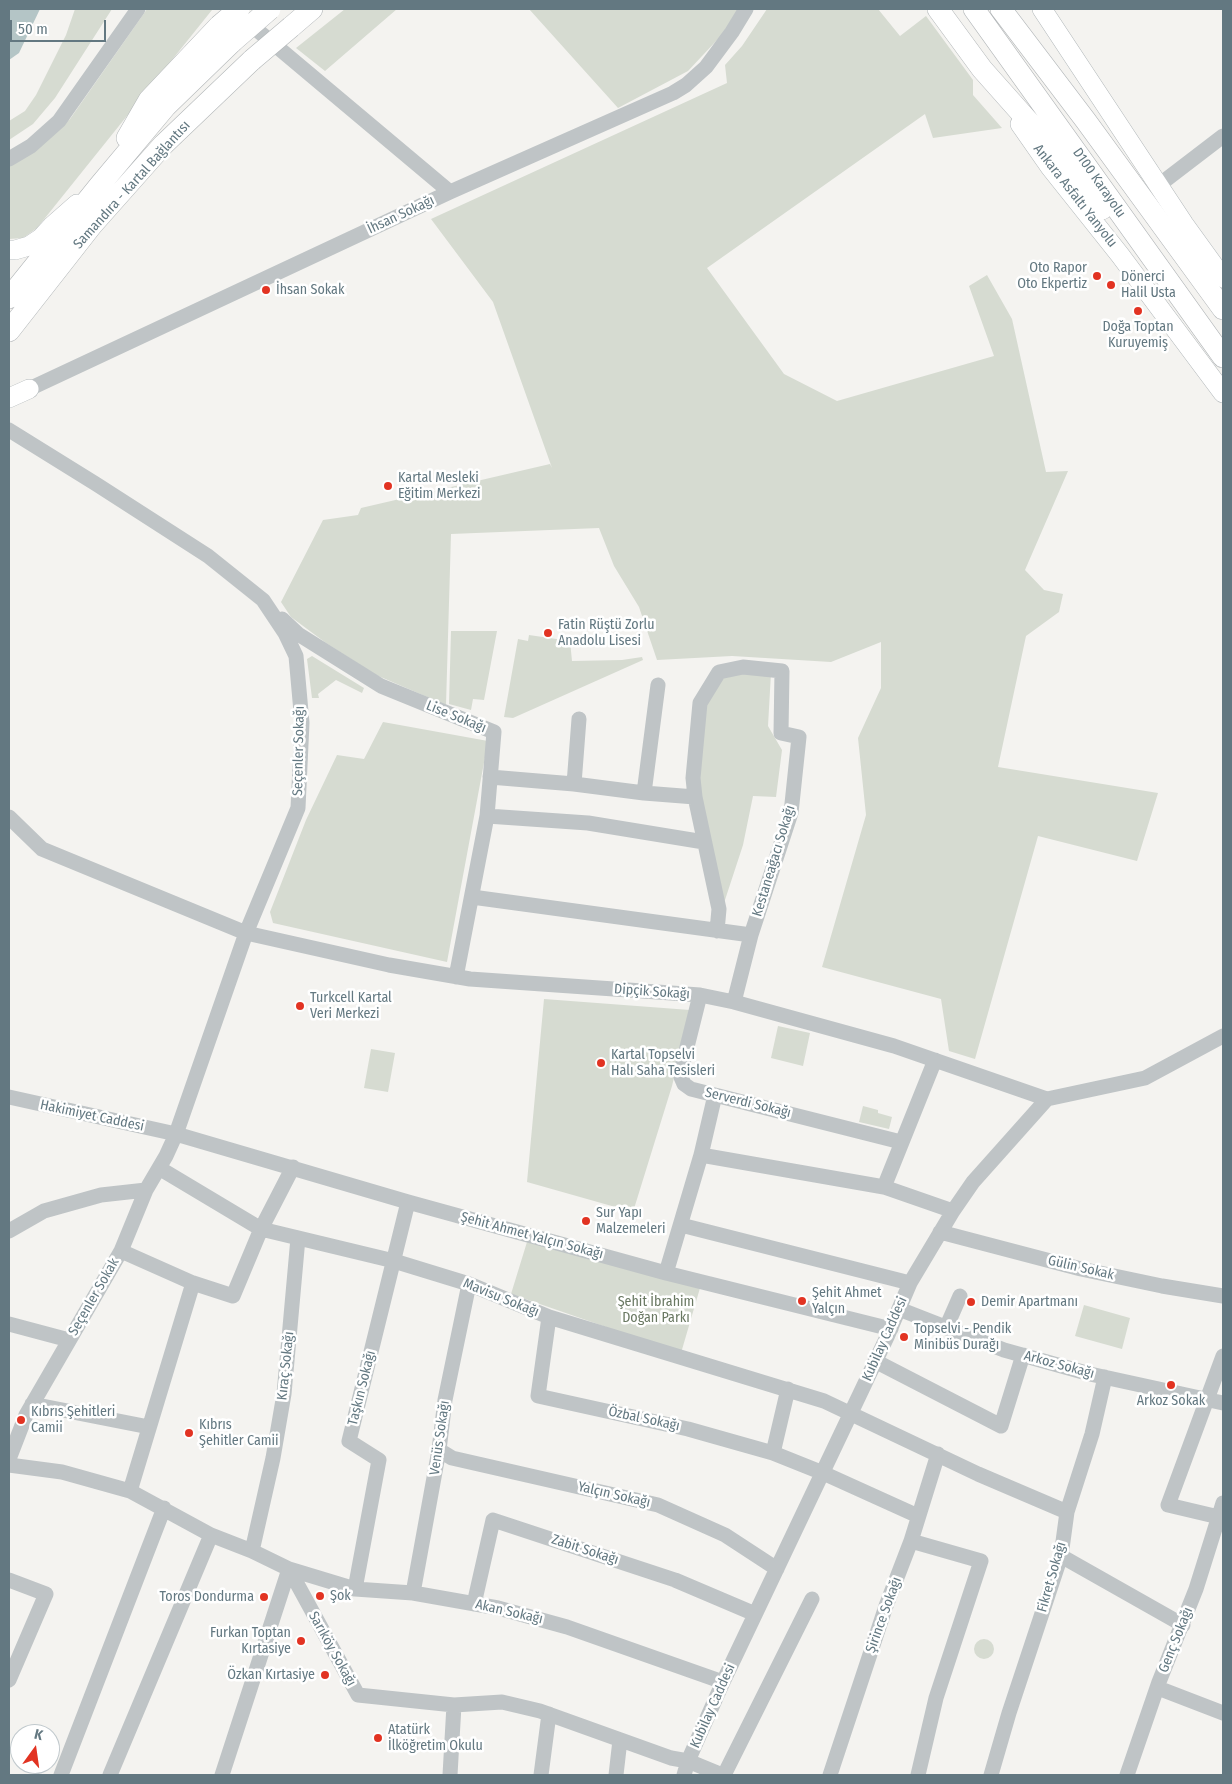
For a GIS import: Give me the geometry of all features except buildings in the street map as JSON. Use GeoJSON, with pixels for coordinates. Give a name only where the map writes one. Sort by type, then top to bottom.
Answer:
{"type":"FeatureCollection","features":[{"type":"Feature","properties":{"kind":"highway"},"geometry":{"type":"LineString","coordinates":[[225,34],[238,9]]}},
{"type":"Feature","properties":{"kind":"highway"},"geometry":{"type":"LineString","coordinates":[[225,34],[270,9]]}},
{"type":"Feature","properties":{"kind":"highway","name":"Samandıra - Kartal Bağlantısı"},"geometry":{"type":"LineString","coordinates":[[9,331],[92,226],[163,145],[252,60],[312,9]]}},
{"type":"Feature","properties":{"kind":"highway"},"geometry":{"type":"LineString","coordinates":[[938,9],[982,69],[1053,148],[1097,205],[1152,258]]}},
{"type":"Feature","properties":{"kind":"highway","name":"D100 Karayolu"},"geometry":{"type":"LineString","coordinates":[[974,9],[1223,357]]}},
{"type":"Feature","properties":{"kind":"highway","name":"D100 Karayolu"},"geometry":{"type":"LineString","coordinates":[[1001,9],[1223,309]]}},
{"type":"Feature","properties":{"kind":"highway"},"geometry":{"type":"LineString","coordinates":[[1017,9],[1086,122]]}},
{"type":"Feature","properties":{"kind":"highway","name":"Samandıra - Kartal Bağlantısı"},"geometry":{"type":"LineString","coordinates":[[9,298],[99,186],[149,100],[225,34]]}},
{"type":"Feature","properties":{"kind":"main road"},"geometry":{"type":"LineString","coordinates":[[1042,9],[1184,224],[1223,278]]}},
{"type":"Feature","properties":{"kind":"main road","name":"Ankara Asfaltı Yanyolu"},"geometry":{"type":"LineString","coordinates":[[982,69],[1050,167],[1223,393]]}},
{"type":"Feature","properties":{"kind":"main road"},"geometry":{"type":"LineString","coordinates":[[9,250],[29,246],[99,186]]}},
{"type":"Feature","properties":{"kind":"main road"},"geometry":{"type":"LineString","coordinates":[[9,388],[30,389]]}},
{"type":"Feature","properties":{"kind":"main road"},"geometry":{"type":"LineString","coordinates":[[9,398],[30,389]]}},
{"type":"Feature","properties":{"kind":"street"},"geometry":{"type":"LineString","coordinates":[[9,159],[31,146],[59,122],[70,103],[138,9]]}},
{"type":"Feature","properties":{"kind":"street"},"geometry":{"type":"LineString","coordinates":[[232,9],[450,192]]}},
{"type":"Feature","properties":{"kind":"street","name":"İhsan Sokağı"},"geometry":{"type":"LineString","coordinates":[[30,389],[450,192],[648,105],[686,85],[706,67],[718,52],[746,9]]}},
{"type":"Feature","properties":{"kind":"street"},"geometry":{"type":"LineString","coordinates":[[1159,185],[1223,136]]}},
{"type":"Feature","properties":{"kind":"street","name":"Seçenler Sokağı"},"geometry":{"type":"LineString","coordinates":[[9,430],[208,556],[263,600],[285,633],[296,656],[302,722],[298,808],[246,933],[176,1134]]}},
{"type":"Feature","properties":{"kind":"street","name":"Lise Sokağı"},"geometry":{"type":"LineString","coordinates":[[263,600],[298,634],[381,686],[494,732],[487,816],[456,977]]}},
{"type":"Feature","properties":{"kind":"street","name":"Kestaneağacı Sokağı"},"geometry":{"type":"LineString","coordinates":[[717,931],[719,909],[695,797],[693,778],[700,703],[719,672],[742,667],[782,671],[781,733],[799,738],[791,813],[751,935],[734,1002]]}},
{"type":"Feature","properties":{"kind":"street"},"geometry":{"type":"LineString","coordinates":[[644,792],[658,685]]}},
{"type":"Feature","properties":{"kind":"street"},"geometry":{"type":"LineString","coordinates":[[574,784],[580,719]]}},
{"type":"Feature","properties":{"kind":"street"},"geometry":{"type":"LineString","coordinates":[[490,777],[695,797]]}},
{"type":"Feature","properties":{"kind":"street"},"geometry":{"type":"LineString","coordinates":[[487,816],[588,823],[704,842]]}},
{"type":"Feature","properties":{"kind":"street","name":"Dipçik Sokağı"},"geometry":{"type":"LineString","coordinates":[[9,817],[42,849],[246,933],[389,965],[456,977],[700,996],[734,1002],[894,1046],[1047,1099]]}},
{"type":"Feature","properties":{"kind":"street"},"geometry":{"type":"LineString","coordinates":[[472,897],[751,935]]}},
{"type":"Feature","properties":{"kind":"street","name":"Serverdi Sokağı"},"geometry":{"type":"LineString","coordinates":[[700,996],[681,1071],[684,1084],[690,1089],[901,1142]]}},
{"type":"Feature","properties":{"kind":"street"},"geometry":{"type":"LineString","coordinates":[[1047,1099],[1144,1078],[1223,1036]]}},
{"type":"Feature","properties":{"kind":"street"},"geometry":{"type":"LineString","coordinates":[[884,1187],[935,1060]]}},
{"type":"Feature","properties":{"kind":"street"},"geometry":{"type":"LineString","coordinates":[[666,1273],[701,1155],[715,1095]]}},
{"type":"Feature","properties":{"kind":"street","name":"Hakimiyet Caddesi"},"geometry":{"type":"LineString","coordinates":[[9,1097],[176,1134]]}},
{"type":"Feature","properties":{"kind":"street","name":"Kubilay Caddesi"},"geometry":{"type":"LineString","coordinates":[[686,1768],[723,1682],[891,1328],[910,1282],[953,1211],[974,1182],[1047,1099]]}},
{"type":"Feature","properties":{"kind":"street","name":"Şehit Ahmet Yalçın Sokağı"},"geometry":{"type":"LineString","coordinates":[[176,1134],[408,1202],[666,1273],[891,1328]]}},
{"type":"Feature","properties":{"kind":"street","name":"Seçenler Sokak"},"geometry":{"type":"LineString","coordinates":[[9,1459],[26,1415],[121,1251],[146,1190],[176,1134]]}},
{"type":"Feature","properties":{"kind":"street"},"geometry":{"type":"LineString","coordinates":[[701,1155],[884,1187],[953,1211]]}},
{"type":"Feature","properties":{"kind":"street","name":"Mavisu Sokağı"},"geometry":{"type":"LineString","coordinates":[[159,1168],[261,1229],[394,1260],[470,1284],[549,1317],[824,1401],[978,1474],[1067,1512]]}},
{"type":"Feature","properties":{"kind":"street"},"geometry":{"type":"LineString","coordinates":[[121,1251],[193,1282],[233,1296],[261,1229],[293,1168]]}},
{"type":"Feature","properties":{"kind":"street"},"geometry":{"type":"LineString","coordinates":[[9,1231],[44,1211],[102,1195],[146,1190]]}},
{"type":"Feature","properties":{"kind":"street","name":"Taşkın Sokağı"},"geometry":{"type":"LineString","coordinates":[[355,1589],[379,1460],[349,1441],[408,1202]]}},
{"type":"Feature","properties":{"kind":"street"},"geometry":{"type":"LineString","coordinates":[[681,1224],[910,1282]]}},
{"type":"Feature","properties":{"kind":"street","name":"Gülin Sokak"},"geometry":{"type":"LineString","coordinates":[[940,1232],[1081,1269],[1162,1286],[1223,1296]]}},
{"type":"Feature","properties":{"kind":"street","name":"Kıraç Sokağı"},"geometry":{"type":"LineString","coordinates":[[252,1551],[273,1458],[284,1394],[298,1238]]}},
{"type":"Feature","properties":{"kind":"street"},"geometry":{"type":"LineString","coordinates":[[130,1490],[193,1282]]}},
{"type":"Feature","properties":{"kind":"street","name":"Venüs Sokağı"},"geometry":{"type":"LineString","coordinates":[[413,1593],[439,1450],[445,1400],[470,1284]]}},
{"type":"Feature","properties":{"kind":"street"},"geometry":{"type":"LineString","coordinates":[[946,1328],[960,1296]]}},
{"type":"Feature","properties":{"kind":"street","name":"Arkoz Sokağı"},"geometry":{"type":"LineString","coordinates":[[899,1309],[1004,1350],[1104,1377],[1223,1403]]}},
{"type":"Feature","properties":{"kind":"street","name":"Özbal Sokağı"},"geometry":{"type":"LineString","coordinates":[[549,1317],[538,1396],[688,1429],[773,1453],[823,1473],[918,1516]]}},
{"type":"Feature","properties":{"kind":"street"},"geometry":{"type":"LineString","coordinates":[[9,1324],[69,1340]]}},
{"type":"Feature","properties":{"kind":"street"},"geometry":{"type":"LineString","coordinates":[[875,1361],[1001,1426],[1023,1355]]}},
{"type":"Feature","properties":{"kind":"street"},"geometry":{"type":"LineString","coordinates":[[1222,1513],[1168,1505],[1223,1356]]}},
{"type":"Feature","properties":{"kind":"street","name":"Fikret Sokağı"},"geometry":{"type":"LineString","coordinates":[[991,1775],[1009,1713],[1061,1556],[1067,1512],[1092,1434],[1104,1377]]}},
{"type":"Feature","properties":{"kind":"street"},"geometry":{"type":"LineString","coordinates":[[773,1453],[788,1389]]}},
{"type":"Feature","properties":{"kind":"street"},"geometry":{"type":"LineString","coordinates":[[32,1404],[149,1428]]}},
{"type":"Feature","properties":{"kind":"street","name":"Yalçın Sokağı"},"geometry":{"type":"LineString","coordinates":[[439,1450],[452,1458],[658,1505],[725,1534],[777,1569]]}},
{"type":"Feature","properties":{"kind":"street","name":"Şirince Sokağı"},"geometry":{"type":"LineString","coordinates":[[830,1775],[886,1606],[911,1542],[938,1454]]}},
{"type":"Feature","properties":{"kind":"street"},"geometry":{"type":"LineString","coordinates":[[9,1465],[62,1472],[130,1490],[211,1535],[252,1551],[289,1569],[222,1775]]}},
{"type":"Feature","properties":{"kind":"street"},"geometry":{"type":"LineString","coordinates":[[61,1775],[164,1508]]}},
{"type":"Feature","properties":{"kind":"street","name":"Genç Sokağı"},"geometry":{"type":"LineString","coordinates":[[1127,1775],[1159,1682],[1183,1625],[1222,1513]]}},
{"type":"Feature","properties":{"kind":"street","name":"Zabit Sokağı"},"geometry":{"type":"LineString","coordinates":[[474,1604],[493,1520],[675,1580],[755,1614]]}},
{"type":"Feature","properties":{"kind":"street"},"geometry":{"type":"LineString","coordinates":[[110,1775],[211,1535]]}},
{"type":"Feature","properties":{"kind":"street"},"geometry":{"type":"LineString","coordinates":[[911,1542],[981,1561],[936,1698],[918,1775]]}},
{"type":"Feature","properties":{"kind":"street"},"geometry":{"type":"LineString","coordinates":[[1061,1556],[1183,1625]]}},
{"type":"Feature","properties":{"kind":"street","name":"Akan Sokağı"},"geometry":{"type":"LineString","coordinates":[[289,1569],[355,1589],[413,1593],[498,1608],[567,1627],[723,1682]]}},
{"type":"Feature","properties":{"kind":"street","name":"Sarıköy Sokağı"},"geometry":{"type":"LineString","coordinates":[[289,1569],[358,1695],[454,1705],[502,1702],[549,1714],[671,1758],[686,1768],[723,1775]]}},
{"type":"Feature","properties":{"kind":"street"},"geometry":{"type":"LineString","coordinates":[[9,1580],[46,1594],[9,1680]]}},
{"type":"Feature","properties":{"kind":"street"},"geometry":{"type":"LineString","coordinates":[[723,1775],[812,1598]]}},
{"type":"Feature","properties":{"kind":"street"},"geometry":{"type":"LineString","coordinates":[[1158,1688],[1222,1710]]}},
{"type":"Feature","properties":{"kind":"street"},"geometry":{"type":"LineString","coordinates":[[450,1775],[454,1705]]}},
{"type":"Feature","properties":{"kind":"street"},"geometry":{"type":"LineString","coordinates":[[541,1775],[549,1714]]}},
{"type":"Feature","properties":{"kind":"street"},"geometry":{"type":"LineString","coordinates":[[616,1775],[620,1740]]}},
{"type":"Feature","properties":{"kind":"green space"},"geometry":{"type":"Polygon","coordinates":[[[75,9],[112,9],[55,98],[33,124],[9,140],[9,121],[25,111],[36,95],[66,35],[75,9]]]}},
{"type":"Feature","properties":{"kind":"green space"},"geometry":{"type":"Polygon","coordinates":[[[147,9],[212,10],[37,228],[23,238],[9,239],[9,167],[70,119],[147,9]]]}},
{"type":"Feature","properties":{"kind":"green space"},"geometry":{"type":"Polygon","coordinates":[[[345,9],[397,9],[325,71],[296,48],[345,9]]]}},
{"type":"Feature","properties":{"kind":"green space"},"geometry":{"type":"Polygon","coordinates":[[[529,9],[741,9],[733,23],[688,71],[618,108],[529,9]]]}},
{"type":"Feature","properties":{"kind":"green space"},"geometry":{"type":"Polygon","coordinates":[[[767,9],[878,9],[900,36],[926,16],[973,80],[973,95],[1002,128],[933,138],[925,114],[707,268],[784,374],[837,401],[994,356],[969,286],[987,275],[1012,319],[1046,472],[1068,471],[1025,570],[1044,590],[1063,594],[1059,612],[1026,636],[998,767],[1158,793],[1137,861],[1038,836],[975,1059],[949,1051],[941,999],[822,967],[866,815],[858,738],[881,688],[881,642],[831,662],[732,656],[657,660],[639,607],[614,566],[599,528],[451,534],[446,705],[376,675],[326,643],[291,617],[281,602],[323,520],[358,515],[361,508],[550,464],[552,468],[493,302],[431,219],[727,83],[725,65],[742,46],[767,9]]]}},
{"type":"Feature","properties":{"kind":"green space"},"geometry":{"type":"Polygon","coordinates":[[[451,631],[497,631],[484,700],[473,699],[471,710],[449,704],[451,631]]]}},
{"type":"Feature","properties":{"kind":"green space"},"geometry":{"type":"Polygon","coordinates":[[[529,635],[570,641],[572,661],[622,660],[642,657],[643,660],[513,718],[504,717],[518,639],[528,641],[529,635]]]}},
{"type":"Feature","properties":{"kind":"green space"},"geometry":{"type":"Polygon","coordinates":[[[312,656],[364,688],[362,693],[336,680],[318,694],[319,698],[312,698],[307,659],[312,656]]]}},
{"type":"Feature","properties":{"kind":"green space"},"geometry":{"type":"Polygon","coordinates":[[[741,670],[771,673],[768,726],[782,750],[776,797],[753,796],[743,845],[724,903],[699,797],[703,706],[719,680],[741,670]]]}},
{"type":"Feature","properties":{"kind":"green space"},"geometry":{"type":"Polygon","coordinates":[[[383,722],[488,741],[447,962],[273,923],[270,912],[306,820],[337,755],[364,759],[383,722]]]}},
{"type":"Feature","properties":{"kind":"green space"},"geometry":{"type":"Polygon","coordinates":[[[544,999],[690,1010],[672,1086],[633,1212],[527,1182],[544,999]]]}},
{"type":"Feature","properties":{"kind":"green space"},"geometry":{"type":"Polygon","coordinates":[[[778,1026],[810,1033],[803,1066],[771,1058],[778,1026]]]}},
{"type":"Feature","properties":{"kind":"green space"},"geometry":{"type":"Polygon","coordinates":[[[371,1049],[395,1053],[388,1092],[364,1088],[371,1049]]]}},
{"type":"Feature","properties":{"kind":"green space"},"geometry":{"type":"Polygon","coordinates":[[[863,1106],[878,1110],[878,1113],[892,1117],[889,1129],[859,1122],[863,1106]]]}},
{"type":"Feature","properties":{"kind":"green space","name":"Şehit İbrahim Doğan Parkı"},"geometry":{"type":"Polygon","coordinates":[[[527,1242],[700,1288],[681,1353],[511,1294],[527,1242]]]}},
{"type":"Feature","properties":{"kind":"green space"},"geometry":{"type":"Polygon","coordinates":[[[1084,1305],[1130,1318],[1122,1349],[1075,1336],[1084,1305]]]}},
{"type":"Feature","properties":{"kind":"green space"},"geometry":{"type":"Polygon","coordinates":[[[984,1639],[991,1642],[994,1649],[991,1656],[984,1659],[977,1656],[974,1649],[977,1642],[984,1639]]]}},
{"type":"Feature","properties":{"kind":"shaded area"},"geometry":{"type":"Polygon","coordinates":[[[9,9],[40,9],[19,53],[9,60],[9,9]]]}},
{"type":"Feature","properties":{"kind":"place","name":"Oto Rapor Oto Ekpertiz"},"geometry":{"type":"Point","coordinates":[1097,276]}},
{"type":"Feature","properties":{"kind":"place","name":"Dönerci Halil Usta"},"geometry":{"type":"Point","coordinates":[1111,285]}},
{"type":"Feature","properties":{"kind":"place","name":"İhsan Sokak"},"geometry":{"type":"Point","coordinates":[266,290]}},
{"type":"Feature","properties":{"kind":"place","name":"Doğa Toptan Kuruyemiş"},"geometry":{"type":"Point","coordinates":[1138,311]}},
{"type":"Feature","properties":{"kind":"place","name":"Kartal Mesleki Eğitim Merkezi"},"geometry":{"type":"Point","coordinates":[388,486]}},
{"type":"Feature","properties":{"kind":"place","name":"Fatin Rüştü Zorlu Anadolu Lisesi"},"geometry":{"type":"Point","coordinates":[548,633]}},
{"type":"Feature","properties":{"kind":"place","name":"Turkcell Kartal Veri Merkezi"},"geometry":{"type":"Point","coordinates":[300,1006]}},
{"type":"Feature","properties":{"kind":"place","name":"Kartal Topselvi Halı Saha Tesisleri"},"geometry":{"type":"Point","coordinates":[601,1063]}},
{"type":"Feature","properties":{"kind":"place","name":"Sur Yapı Malzemeleri"},"geometry":{"type":"Point","coordinates":[586,1221]}},
{"type":"Feature","properties":{"kind":"place","name":"Şehit Ahmet Yalçın"},"geometry":{"type":"Point","coordinates":[802,1301]}},
{"type":"Feature","properties":{"kind":"place","name":"Demir Apartmanı"},"geometry":{"type":"Point","coordinates":[971,1302]}},
{"type":"Feature","properties":{"kind":"place","name":"Topselvi - Pendik Minibüs Durağı"},"geometry":{"type":"Point","coordinates":[904,1337]}},
{"type":"Feature","properties":{"kind":"place","name":"Arkoz Sokak"},"geometry":{"type":"Point","coordinates":[1171,1385]}},
{"type":"Feature","properties":{"kind":"place","name":"Kıbrıs Şehi̇tleri̇ Cami̇i̇"},"geometry":{"type":"Point","coordinates":[21,1420]}},
{"type":"Feature","properties":{"kind":"place","name":"Kıbrıs Şehitler Camii"},"geometry":{"type":"Point","coordinates":[189,1433]}},
{"type":"Feature","properties":{"kind":"place","name":"Şok"},"geometry":{"type":"Point","coordinates":[320,1596]}},
{"type":"Feature","properties":{"kind":"place","name":"Toros Dondurma"},"geometry":{"type":"Point","coordinates":[264,1597]}},
{"type":"Feature","properties":{"kind":"place","name":"Furkan Toptan Kırtasiye"},"geometry":{"type":"Point","coordinates":[301,1641]}},
{"type":"Feature","properties":{"kind":"place","name":"Özkan Kırtasiye"},"geometry":{"type":"Point","coordinates":[325,1675]}},
{"type":"Feature","properties":{"kind":"place","name":"Atatürk İlköğretim Okulu"},"geometry":{"type":"Point","coordinates":[378,1738]}}]}
